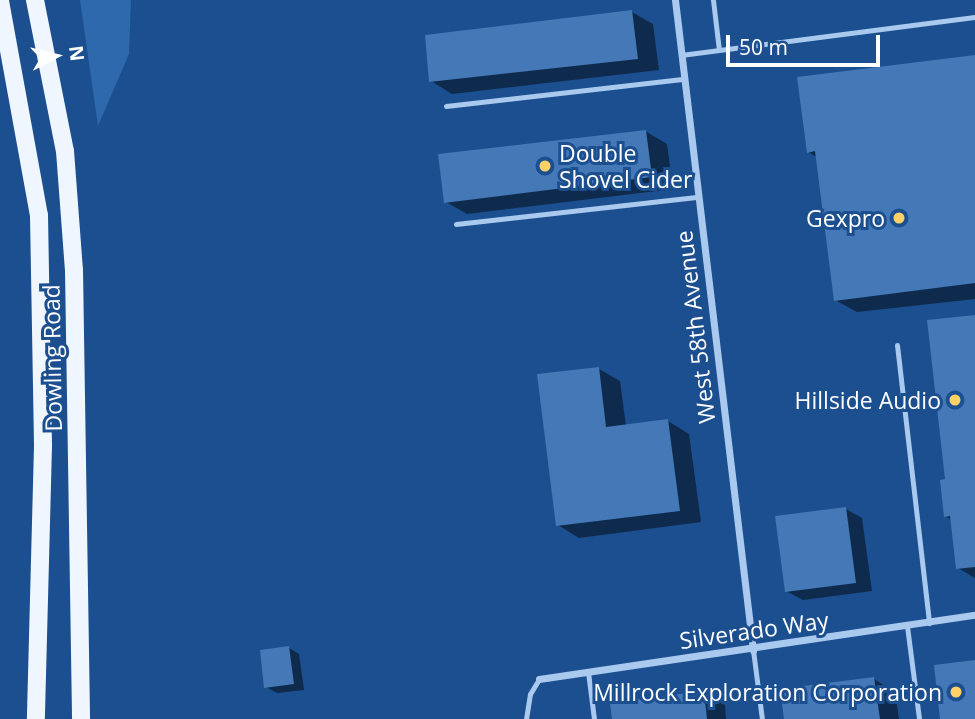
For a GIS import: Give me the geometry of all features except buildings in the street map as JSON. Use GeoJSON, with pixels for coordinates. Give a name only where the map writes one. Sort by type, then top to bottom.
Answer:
{"type":"FeatureCollection","features":[{"type":"Feature","properties":{"kind":"main road","name":"Dowling Road"},"geometry":{"type":"LineString","coordinates":[[35,0],[61,124],[74,270],[81,719]]}},
{"type":"Feature","properties":{"kind":"main road","name":"Dowling Road"},"geometry":{"type":"LineString","coordinates":[[0,1],[39,215],[43,446],[36,719]]}},
{"type":"Feature","properties":{"kind":"street","name":"West 58th Avenue"},"geometry":{"type":"LineString","coordinates":[[675,0],[753,650]]}},
{"type":"Feature","properties":{"kind":"street","name":"Silverado Way"},"geometry":{"type":"LineString","coordinates":[[539,679],[753,650],[975,615]]}},
{"type":"Feature","properties":{"kind":"lane"},"geometry":{"type":"LineString","coordinates":[[713,0],[719,50]]}},
{"type":"Feature","properties":{"kind":"lane"},"geometry":{"type":"LineString","coordinates":[[681,55],[975,17]]}},
{"type":"Feature","properties":{"kind":"lane"},"geometry":{"type":"LineString","coordinates":[[446,106],[684,79]]}},
{"type":"Feature","properties":{"kind":"lane"},"geometry":{"type":"LineString","coordinates":[[456,224],[698,197]]}},
{"type":"Feature","properties":{"kind":"lane"},"geometry":{"type":"LineString","coordinates":[[897,345],[929,623]]}},
{"type":"Feature","properties":{"kind":"lane"},"geometry":{"type":"LineString","coordinates":[[907,626],[919,719]]}},
{"type":"Feature","properties":{"kind":"lane"},"geometry":{"type":"LineString","coordinates":[[753,650],[762,719]]}},
{"type":"Feature","properties":{"kind":"lane"},"geometry":{"type":"LineString","coordinates":[[588,672],[594,719]]}},
{"type":"Feature","properties":{"kind":"lane"},"geometry":{"type":"LineString","coordinates":[[526,719],[530,694],[539,679]]}},
{"type":"Feature","properties":{"kind":"shaded area"},"geometry":{"type":"Polygon","coordinates":[[[80,0],[131,0],[129,54],[98,126],[80,0]]]}},
{"type":"Feature","properties":{"kind":"place","name":"Double Shovel Cider"},"geometry":{"type":"Point","coordinates":[545,166]}},
{"type":"Feature","properties":{"kind":"place","name":"Gexpro"},"geometry":{"type":"Point","coordinates":[899,218]}},
{"type":"Feature","properties":{"kind":"place","name":"Hillside Audio"},"geometry":{"type":"Point","coordinates":[955,400]}},
{"type":"Feature","properties":{"kind":"place","name":"Millrock Exploration Corporation"},"geometry":{"type":"Point","coordinates":[956,692]}}]}
